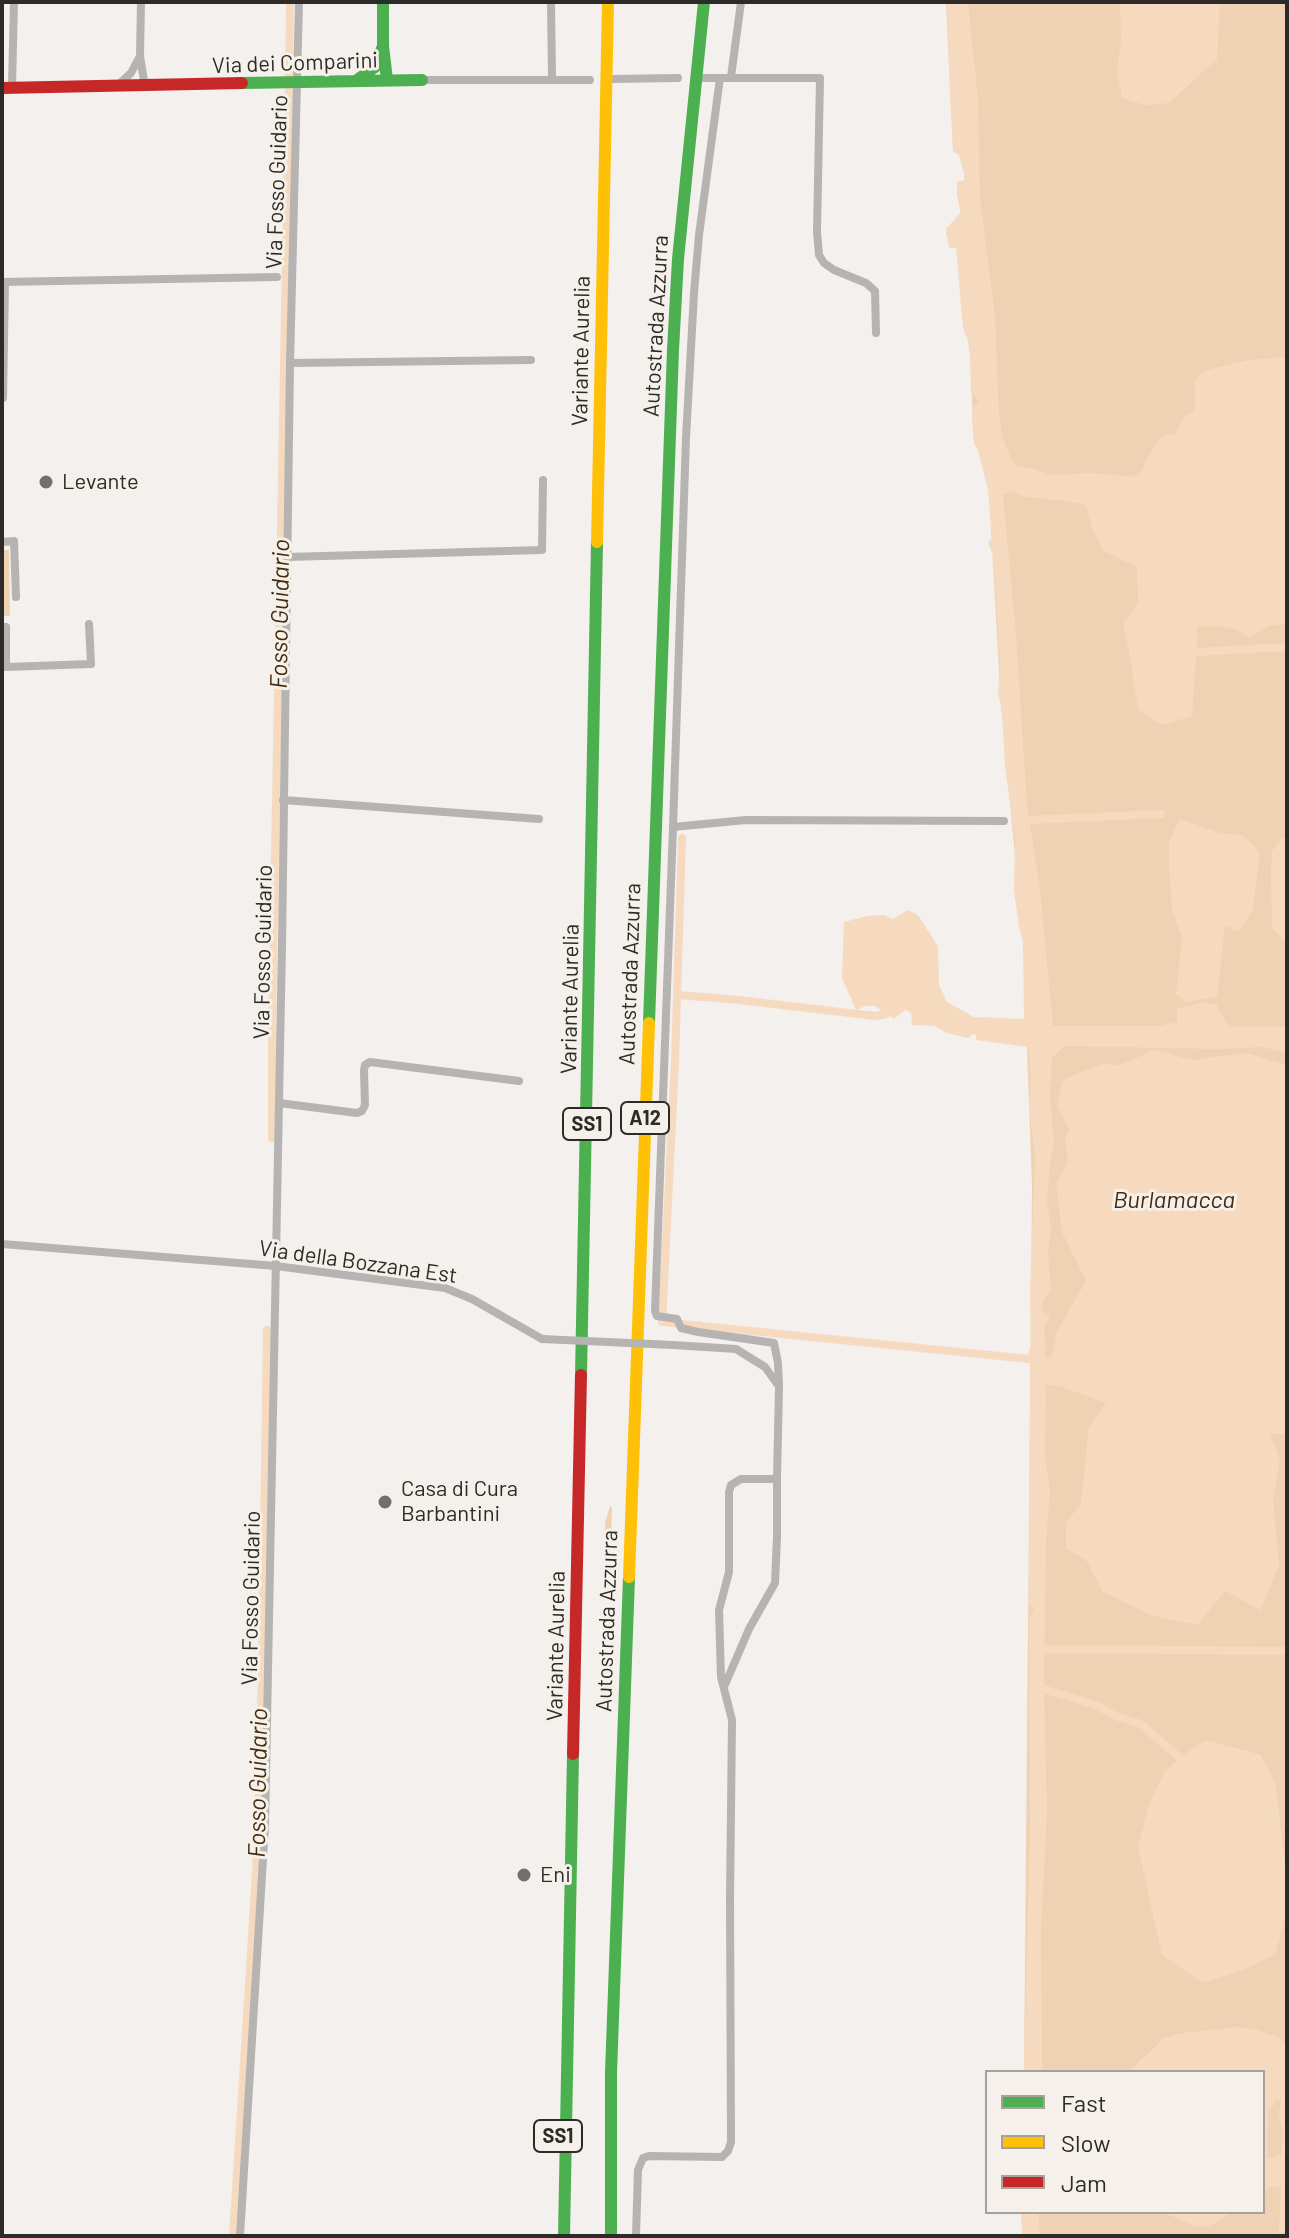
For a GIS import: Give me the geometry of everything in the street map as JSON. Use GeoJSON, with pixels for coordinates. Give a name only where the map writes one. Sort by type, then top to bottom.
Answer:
{"type":"FeatureCollection","features":[{"type":"Feature","properties":{"kind":"main road"},"geometry":{"type":"LineString","coordinates":[[382,80],[383,2]]}},
{"type":"Feature","properties":{"kind":"main road","name":"Variante Aurelia"},"geometry":{"type":"LineString","coordinates":[[556,2236],[599,2]]}},
{"type":"Feature","properties":{"kind":"main road","name":"Variante Aurelia"},"geometry":{"type":"LineString","coordinates":[[564,2236],[608,2]]}},
{"type":"Feature","properties":{"kind":"main road","name":"Autostrada Azzurra"},"geometry":{"type":"LineString","coordinates":[[601,2236],[603,2001],[662,352],[693,2]]}},
{"type":"Feature","properties":{"kind":"main road","name":"Autostrada Azzurra"},"geometry":{"type":"LineString","coordinates":[[611,2236],[611,2073],[673,350],[682,216],[704,2]]}},
{"type":"Feature","properties":{"kind":"main road"},"geometry":{"type":"LineString","coordinates":[[382,57],[397,70],[422,80]]}},
{"type":"Feature","properties":{"kind":"main road"},"geometry":{"type":"LineString","coordinates":[[357,80],[382,57]]}},
{"type":"Feature","properties":{"kind":"main road","name":"Via dei Comparini"},"geometry":{"type":"LineString","coordinates":[[7,88],[422,80]]}},
{"type":"Feature","properties":{"kind":"street"},"geometry":{"type":"LineString","coordinates":[[7,88],[14,2]]}},
{"type":"Feature","properties":{"kind":"street"},"geometry":{"type":"LineString","coordinates":[[141,2],[140,56],[145,87]]}},
{"type":"Feature","properties":{"kind":"street","name":"Via Fosso Guidario"},"geometry":{"type":"LineString","coordinates":[[240,2236],[265,1826],[299,2]]}},
{"type":"Feature","properties":{"kind":"street"},"geometry":{"type":"LineString","coordinates":[[551,2],[552,80]]}},
{"type":"Feature","properties":{"kind":"street"},"geometry":{"type":"LineString","coordinates":[[731,77],[741,2]]}},
{"type":"Feature","properties":{"kind":"street"},"geometry":{"type":"LineString","coordinates":[[117,86],[131,73],[140,56]]}},
{"type":"Feature","properties":{"kind":"street"},"geometry":{"type":"LineString","coordinates":[[611,79],[678,78]]}},
{"type":"Feature","properties":{"kind":"street"},"geometry":{"type":"LineString","coordinates":[[703,78],[820,78],[819,255],[834,270],[866,283],[875,291],[876,333]]}},
{"type":"Feature","properties":{"kind":"street"},"geometry":{"type":"LineString","coordinates":[[720,78],[699,235],[686,438],[654,1304],[661,1317],[677,1319],[680,1325],[698,1332],[774,1343],[778,1363],[775,1583],[749,1629],[724,1687]]}},
{"type":"Feature","properties":{"kind":"street","name":"Via dei Comparini"},"geometry":{"type":"LineString","coordinates":[[422,80],[590,80]]}},
{"type":"Feature","properties":{"kind":"street"},"geometry":{"type":"LineString","coordinates":[[3,398],[4,282],[277,277]]}},
{"type":"Feature","properties":{"kind":"street"},"geometry":{"type":"LineString","coordinates":[[290,363],[531,360]]}},
{"type":"Feature","properties":{"kind":"street"},"geometry":{"type":"LineString","coordinates":[[287,557],[542,550],[543,480]]}},
{"type":"Feature","properties":{"kind":"street"},"geometry":{"type":"LineString","coordinates":[[2,542],[14,541],[16,597]]}},
{"type":"Feature","properties":{"kind":"street"},"geometry":{"type":"LineString","coordinates":[[2,627],[6,627],[6,667],[91,664],[89,624]]}},
{"type":"Feature","properties":{"kind":"street"},"geometry":{"type":"LineString","coordinates":[[283,800],[539,819]]}},
{"type":"Feature","properties":{"kind":"street"},"geometry":{"type":"LineString","coordinates":[[673,827],[758,820],[1004,821]]}},
{"type":"Feature","properties":{"kind":"street"},"geometry":{"type":"LineString","coordinates":[[279,1103],[357,1113],[362,1111],[365,1105],[364,1070],[370,1062],[519,1081]]}},
{"type":"Feature","properties":{"kind":"street","name":"Via della Bozzana Est"},"geometry":{"type":"LineString","coordinates":[[2,1244],[276,1266],[445,1288],[472,1299],[542,1339],[736,1349],[765,1367],[779,1387]]}},
{"type":"Feature","properties":{"kind":"street"},"geometry":{"type":"LineString","coordinates":[[636,2236],[638,2170],[643,2158],[722,2157],[731,2142],[732,1720],[721,1677],[719,1610],[729,1572],[731,1485],[741,1479],[777,1479]]}},
{"type":"Feature","properties":{"kind":"shaded area"},"geometry":{"type":"Polygon","coordinates":[[[946,2],[1287,2],[1287,1886],[1275,1784],[1260,1755],[1205,1741],[1274,1954],[1287,1910],[1287,2236],[1022,2236],[1023,2214],[1265,2214],[1265,2070],[1024,2070],[1032,1185],[1023,941],[1001,706],[988,475],[973,430],[971,363],[958,247],[950,248],[946,229],[961,214],[957,193],[964,181],[965,171],[960,154],[953,151],[946,2]]]}},
{"type":"Feature","properties":{"kind":"shaded area"},"geometry":{"type":"Polygon","coordinates":[[[2,550],[9,550],[10,616],[2,616],[2,550]]]}},
{"type":"Feature","properties":{"kind":"shaded area"},"geometry":{"type":"Polygon","coordinates":[[[610,1506],[607,1597],[603,1578],[605,1523],[610,1506]]]}},
{"type":"Feature","properties":{"kind":"water","name":"Burlamacca"},"geometry":{"type":"Polygon","coordinates":[[[947,2],[968,2],[978,99],[980,199],[995,317],[999,414],[1003,439],[1017,466],[1051,475],[1092,473],[1134,477],[1143,469],[1162,436],[1175,434],[1185,416],[1195,411],[1195,380],[1207,370],[1248,360],[1287,357],[1287,624],[1271,625],[1249,638],[1227,627],[1198,626],[1192,716],[1162,725],[1138,710],[1123,623],[1138,603],[1137,567],[1104,551],[1093,532],[1086,505],[1011,492],[1003,494],[1027,806],[1040,889],[1053,1026],[1159,1026],[1177,1022],[1177,1009],[1200,1003],[1216,1004],[1231,1026],[1287,1027],[1287,1053],[1261,1047],[1065,1046],[1052,1058],[1050,1097],[1054,1142],[1047,1200],[1051,1229],[1048,1254],[1051,1290],[1042,1310],[1050,1317],[1044,1327],[1044,1354],[1049,1359],[1057,1331],[1086,1281],[1062,1232],[1056,1184],[1068,1162],[1065,1139],[1069,1130],[1057,1104],[1063,1081],[1103,1064],[1120,1065],[1154,1050],[1192,1060],[1246,1053],[1287,1065],[1287,1434],[1270,1434],[1280,1460],[1273,1500],[1279,1565],[1261,1610],[1225,1591],[1197,1625],[1151,1615],[1103,1592],[1086,1560],[1066,1548],[1066,1523],[1081,1503],[1089,1427],[1106,1403],[1059,1386],[1046,1385],[1045,1457],[1050,1491],[1046,1543],[1044,1689],[1047,1812],[1041,1929],[1042,2070],[1024,2070],[1030,1829],[1029,1619],[1034,1609],[1029,1604],[1028,1355],[1031,1344],[1035,1158],[1029,1104],[1031,1075],[1028,1047],[976,1040],[976,1035],[968,1038],[947,1033],[935,1026],[912,1025],[911,1013],[905,1010],[894,1019],[875,1006],[856,1010],[842,978],[844,922],[867,916],[884,915],[893,919],[908,910],[918,915],[938,946],[939,985],[947,1002],[974,1017],[1024,1019],[1023,941],[1014,890],[1015,840],[998,694],[1000,661],[993,555],[988,543],[992,538],[988,490],[974,444],[972,420],[974,407],[979,401],[971,393],[970,356],[963,328],[956,248],[949,247],[946,232],[961,212],[957,182],[964,180],[959,155],[954,152],[947,2]]]}},
{"type":"Feature","properties":{"kind":"water"},"geometry":{"type":"Polygon","coordinates":[[[1120,2],[1220,2],[1217,59],[1169,103],[1145,105],[1122,98],[1117,70],[1121,42],[1120,2]]]}},
{"type":"Feature","properties":{"kind":"water"},"geometry":{"type":"Polygon","coordinates":[[[1180,819],[1220,833],[1242,835],[1260,852],[1253,909],[1239,931],[1225,926],[1217,997],[1186,1002],[1176,994],[1182,940],[1172,908],[1169,867],[1169,841],[1180,819]]]}},
{"type":"Feature","properties":{"kind":"water"},"geometry":{"type":"Polygon","coordinates":[[[1287,838],[1287,944],[1272,928],[1271,873],[1272,851],[1281,839],[1287,838]]]}},
{"type":"Feature","properties":{"kind":"water"},"geometry":{"type":"Polygon","coordinates":[[[1205,1740],[1260,1755],[1275,1784],[1287,1910],[1275,1954],[1243,1970],[1203,1983],[1162,1955],[1138,1847],[1149,1804],[1165,1771],[1205,1740]]]}},
{"type":"Feature","properties":{"kind":"water"},"geometry":{"type":"Polygon","coordinates":[[[1239,2027],[1277,2037],[1287,2044],[1287,2230],[1279,2233],[1281,2188],[1270,2186],[1265,2192],[1265,2070],[1130,2070],[1161,2039],[1182,2033],[1239,2027]],[[1281,2100],[1274,2101],[1268,2110],[1267,2159],[1281,2155],[1284,2137],[1279,2117],[1281,2100]]]}},
{"type":"Feature","properties":{"kind":"water"},"geometry":{"type":"Polygon","coordinates":[[[1021,2214],[1038,2214],[1040,2236],[1022,2236],[1021,2214]]]}},
{"type":"Feature","properties":{"kind":"water"},"geometry":{"type":"Polygon","coordinates":[[[1167,2214],[1227,2214],[1206,2227],[1167,2214]]]}},
{"type":"Feature","properties":{"kind":"waterway","name":"Fosso Guidario"},"geometry":{"type":"LineString","coordinates":[[289,79],[290,2]]}},
{"type":"Feature","properties":{"kind":"waterway","name":"Fosso Guidario"},"geometry":{"type":"LineString","coordinates":[[272,1138],[289,90]]}},
{"type":"Feature","properties":{"kind":"waterway"},"geometry":{"type":"LineString","coordinates":[[1196,652],[1287,647]]}},
{"type":"Feature","properties":{"kind":"waterway"},"geometry":{"type":"LineString","coordinates":[[1029,820],[1161,814]]}},
{"type":"Feature","properties":{"kind":"waterway"},"geometry":{"type":"LineString","coordinates":[[682,838],[662,1322],[1029,1359]]}},
{"type":"Feature","properties":{"kind":"waterway"},"geometry":{"type":"LineString","coordinates":[[677,995],[875,1016],[886,1014]]}},
{"type":"Feature","properties":{"kind":"waterway","name":"Fosso Guidario"},"geometry":{"type":"LineString","coordinates":[[233,2236],[257,1857],[267,1330]]}},
{"type":"Feature","properties":{"kind":"waterway"},"geometry":{"type":"LineString","coordinates":[[1045,1649],[1287,1651]]}},
{"type":"Feature","properties":{"kind":"waterway"},"geometry":{"type":"LineString","coordinates":[[1044,1689],[1141,1724],[1180,1758]]}},
{"type":"Feature","properties":{"kind":"traffic: fast"},"geometry":{"type":"LineString","coordinates":[[383,2],[387,80]]}},
{"type":"Feature","properties":{"kind":"traffic: fast"},"geometry":{"type":"LineString","coordinates":[[649,1023],[673,350],[678,259],[704,2]]}},
{"type":"Feature","properties":{"kind":"traffic: fast"},"geometry":{"type":"LineString","coordinates":[[357,80],[375,67],[383,46]]}},
{"type":"Feature","properties":{"kind":"traffic: fast"},"geometry":{"type":"LineString","coordinates":[[242,83],[422,80]]}},
{"type":"Feature","properties":{"kind":"traffic: fast"},"geometry":{"type":"LineString","coordinates":[[581,1375],[597,542]]}},
{"type":"Feature","properties":{"kind":"traffic: fast"},"geometry":{"type":"LineString","coordinates":[[611,2236],[611,2073],[629,1577]]}},
{"type":"Feature","properties":{"kind":"traffic: fast"},"geometry":{"type":"LineString","coordinates":[[564,2236],[573,1754]]}},
{"type":"Feature","properties":{"kind":"traffic: slow"},"geometry":{"type":"LineString","coordinates":[[597,542],[608,2]]}},
{"type":"Feature","properties":{"kind":"traffic: slow"},"geometry":{"type":"LineString","coordinates":[[629,1577],[649,1023]]}},
{"type":"Feature","properties":{"kind":"traffic: jam"},"geometry":{"type":"LineString","coordinates":[[2,88],[242,83]]}},
{"type":"Feature","properties":{"kind":"traffic: jam"},"geometry":{"type":"LineString","coordinates":[[573,1754],[581,1375]]}},
{"type":"Feature","properties":{"kind":"place","name":"Levante"},"geometry":{"type":"Point","coordinates":[46,482]}},
{"type":"Feature","properties":{"kind":"place","name":"Casa di Cura Barbantini"},"geometry":{"type":"Point","coordinates":[385,1502]}},
{"type":"Feature","properties":{"kind":"place","name":"Eni"},"geometry":{"type":"Point","coordinates":[524,1875]}}]}
